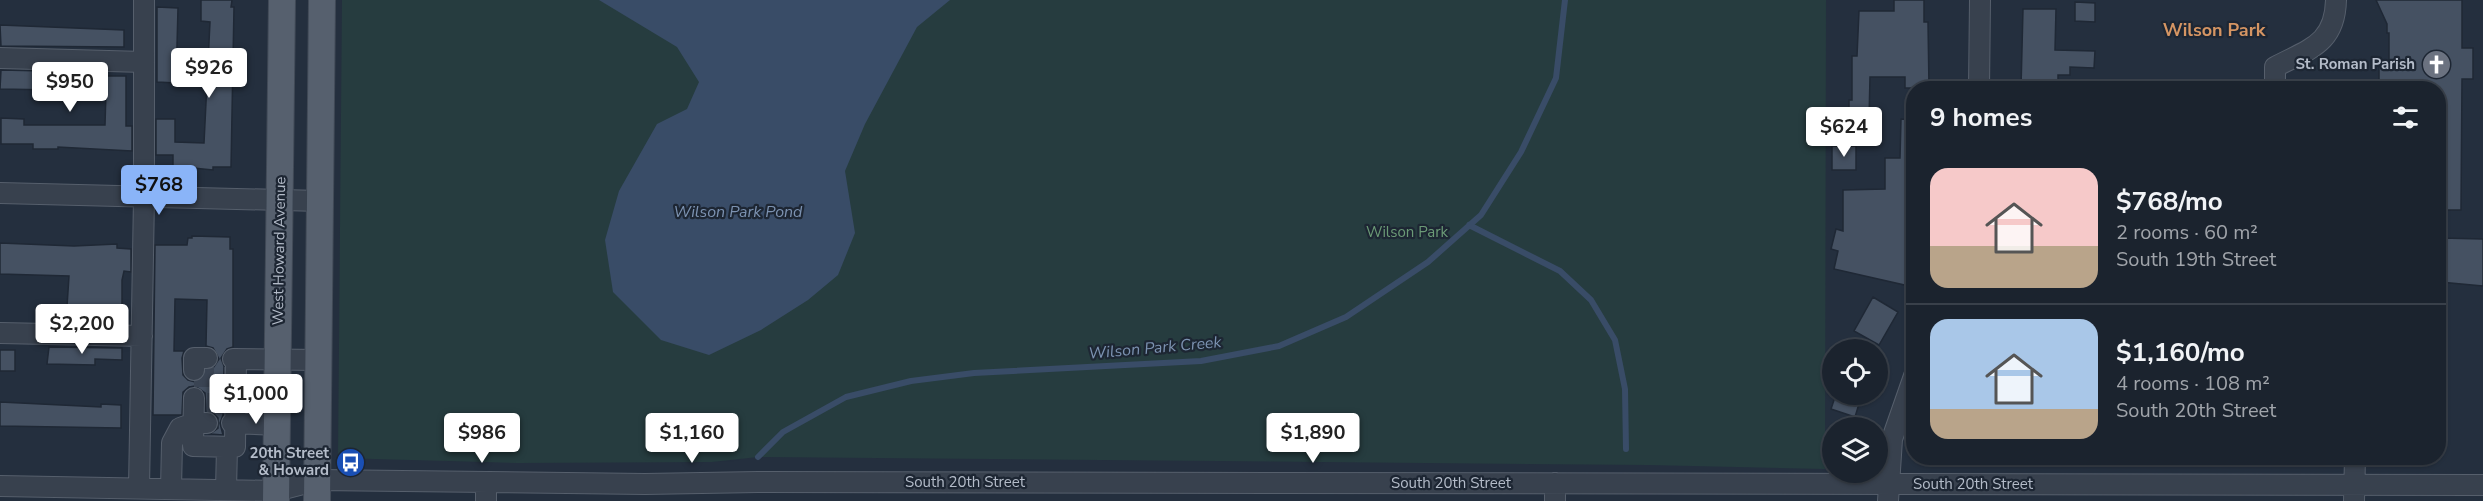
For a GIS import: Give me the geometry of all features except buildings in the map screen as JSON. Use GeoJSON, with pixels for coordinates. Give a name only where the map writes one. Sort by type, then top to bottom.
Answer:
{"type":"FeatureCollection","features":[{"type":"Feature","properties":{"kind":"main road","name":"West Howard Avenue"},"geometry":{"type":"LineString","coordinates":[[276,496],[282,0]]}},
{"type":"Feature","properties":{"kind":"main road"},"geometry":{"type":"LineString","coordinates":[[313,494],[319,360],[322,0]]}},
{"type":"Feature","properties":{"kind":"street"},"geometry":{"type":"LineString","coordinates":[[127,492],[142,336],[144,0]]}},
{"type":"Feature","properties":{"kind":"street"},"geometry":{"type":"LineString","coordinates":[[1978,81],[1980,0]]}},
{"type":"Feature","properties":{"kind":"street"},"geometry":{"type":"LineString","coordinates":[[2275,81],[2275,67],[2318,44],[2332,26],[2336,0]]}},
{"type":"Feature","properties":{"kind":"street"},"geometry":{"type":"LineString","coordinates":[[0,58],[144,62]]}},
{"type":"Feature","properties":{"kind":"street"},"geometry":{"type":"LineString","coordinates":[[0,193],[320,201]]}},
{"type":"Feature","properties":{"kind":"street"},"geometry":{"type":"LineString","coordinates":[[0,333],[142,336]]}},
{"type":"Feature","properties":{"kind":"street"},"geometry":{"type":"LineString","coordinates":[[198,401],[201,423],[193,446],[236,447],[235,368],[278,359],[319,360]]}},
{"type":"Feature","properties":{"kind":"street"},"geometry":{"type":"LineString","coordinates":[[1888,492],[1892,439],[1906,399]]}},
{"type":"Feature","properties":{"kind":"street"},"geometry":{"type":"LineString","coordinates":[[234,413],[278,425]]}},
{"type":"Feature","properties":{"kind":"street"},"geometry":{"type":"LineString","coordinates":[[171,489],[172,443],[180,428],[201,423]]}},
{"type":"Feature","properties":{"kind":"street"},"geometry":{"type":"LineString","coordinates":[[227,447],[233,494]]}},
{"type":"Feature","properties":{"kind":"street"},"geometry":{"type":"LineString","coordinates":[[2354,493],[2355,465]]}},
{"type":"Feature","properties":{"kind":"street","name":"South 20th Street"},"geometry":{"type":"LineString","coordinates":[[0,486],[127,492],[171,489],[276,496],[486,492],[645,484],[752,488],[1357,492],[2354,493],[2483,485]]}},
{"type":"Feature","properties":{"kind":"green space","name":"Wilson Park"},"geometry":{"type":"Polygon","coordinates":[[[342,0],[1826,0],[1825,339],[1822,339],[1822,405],[1825,405],[1825,417],[1822,417],[1822,469],[1648,465],[758,457],[712,462],[517,463],[338,458],[342,0]]]}},
{"type":"Feature","properties":{"kind":"water","name":"Wilson Park Pond"},"geometry":{"type":"Polygon","coordinates":[[[599,0],[950,0],[917,27],[865,124],[845,171],[855,233],[838,275],[808,300],[761,330],[709,355],[661,340],[613,292],[605,240],[619,191],[657,124],[687,109],[699,82],[677,47],[599,0]]]}},
{"type":"Feature","properties":{"kind":"waterway","name":"Wilson Park Creek"},"geometry":{"type":"LineString","coordinates":[[758,457],[783,432],[846,397],[911,381],[974,373],[1201,361],[1279,346],[1346,317],[1428,262],[1481,215],[1521,152],[1556,78],[1565,0]]}},
{"type":"Feature","properties":{"kind":"waterway"},"geometry":{"type":"LineString","coordinates":[[1469,225],[1560,271],[1591,300],[1615,340],[1625,389],[1626,449]]}},
{"type":"Feature","properties":{"kind":"tunnel"},"geometry":{"type":"LineString","coordinates":[[194,377],[233,377]]}},
{"type":"Feature","properties":{"kind":"tunnel"},"geometry":{"type":"LineString","coordinates":[[207,403],[233,404]]}},
{"type":"Feature","properties":{"kind":"place","name":"St. Roman Parish"},"geometry":{"type":"Point","coordinates":[2436,64]}},
{"type":"Feature","properties":{"kind":"place","name":"20th Street & Howard"},"geometry":{"type":"Point","coordinates":[350,462]}},
{"type":"Feature","properties":{"kind":"district","name":"Wilson Park"},"geometry":{"type":"Point","coordinates":[2214,30]}}]}
